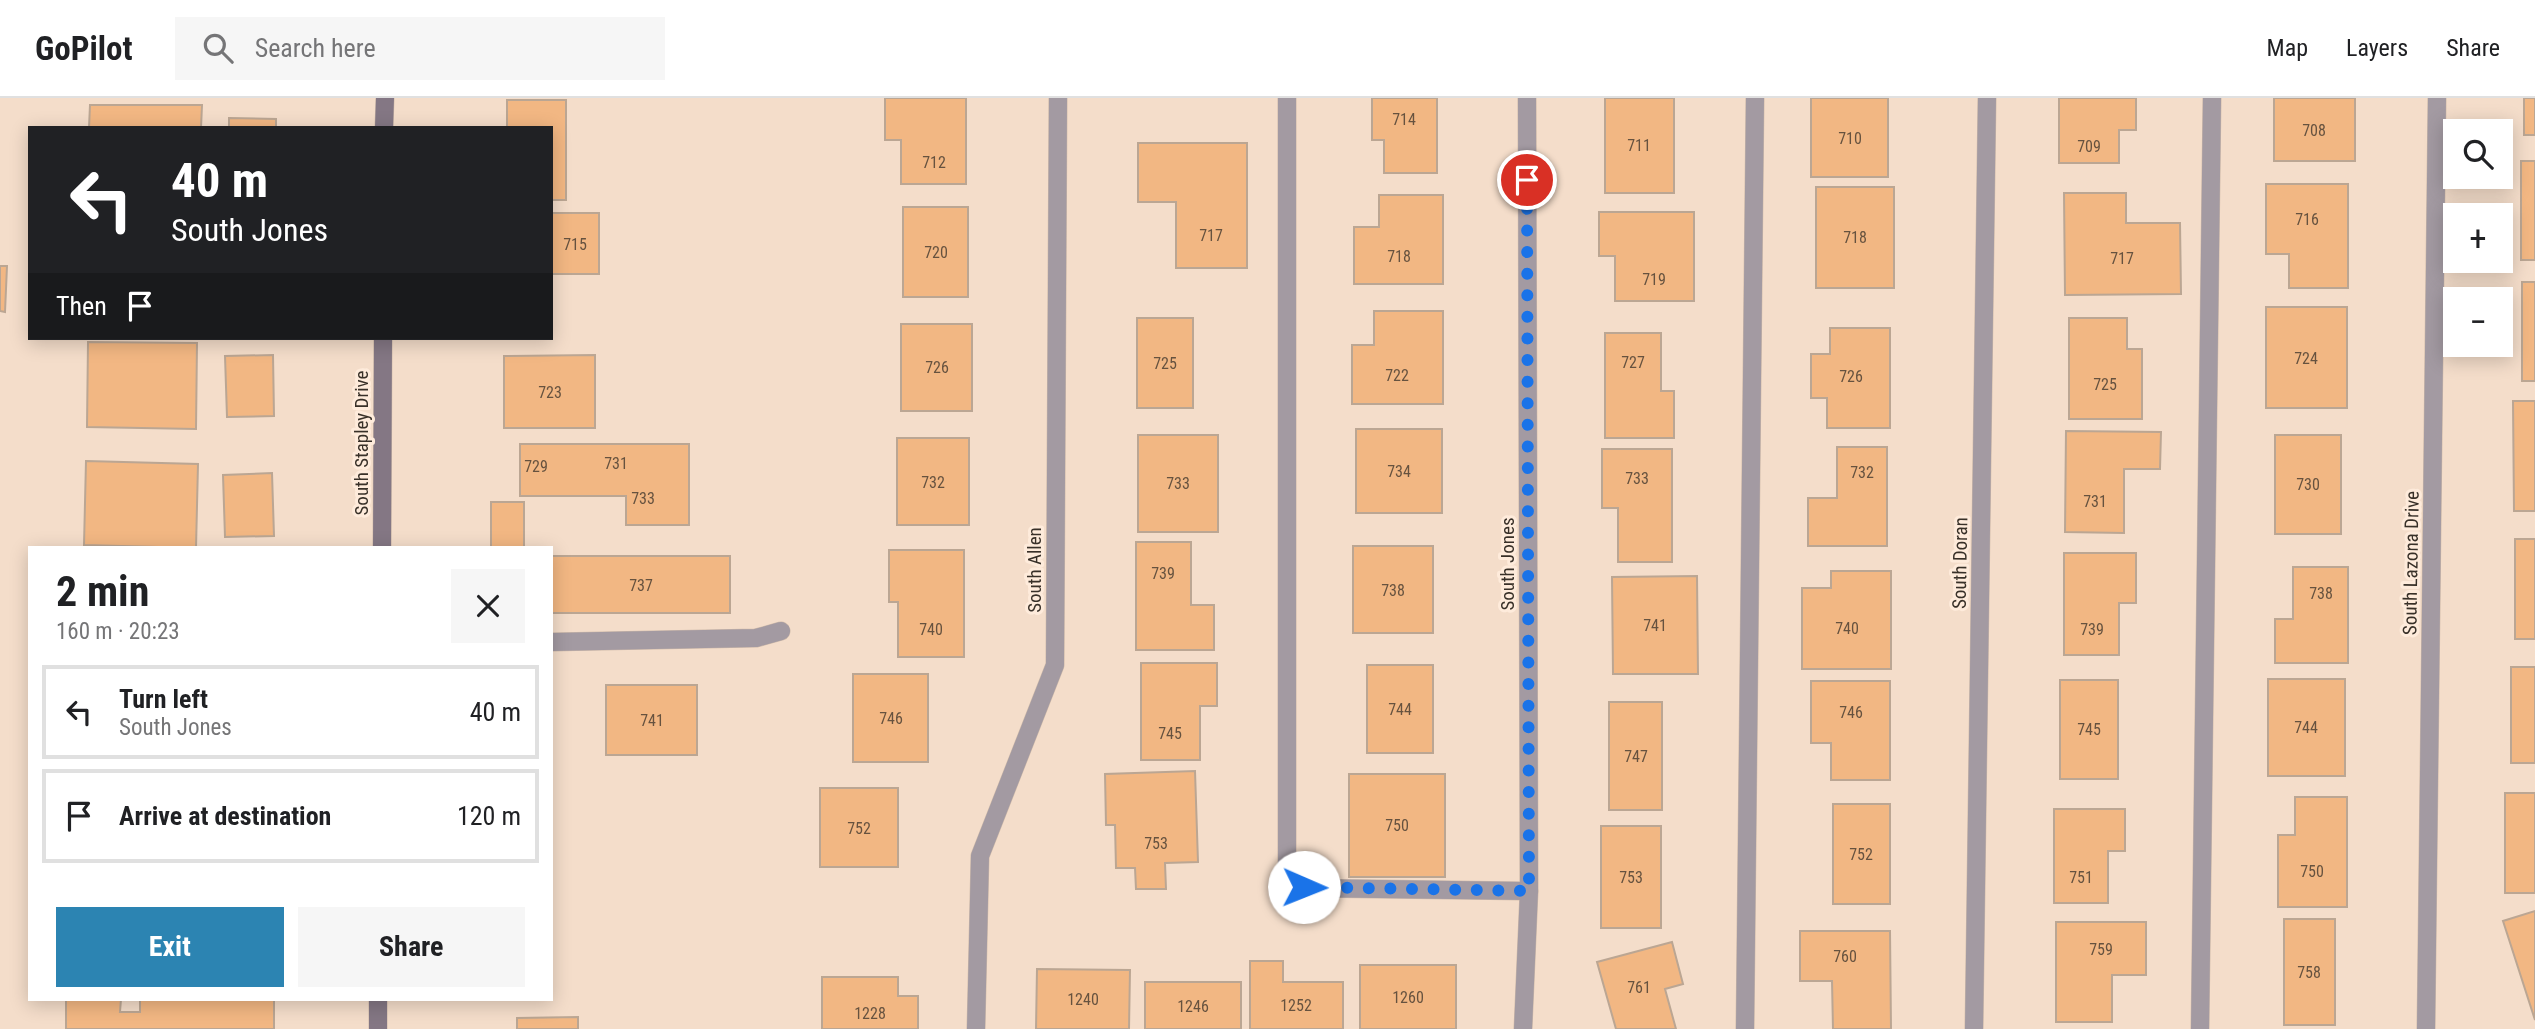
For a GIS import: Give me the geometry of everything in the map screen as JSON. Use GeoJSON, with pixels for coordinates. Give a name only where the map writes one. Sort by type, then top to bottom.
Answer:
{"type":"FeatureCollection","features":[{"type":"Feature","properties":{"kind":"main road"},"geometry":{"type":"LineString","coordinates":[[384,126],[385,98]]}},
{"type":"Feature","properties":{"kind":"main road","name":"South Stapley Drive"},"geometry":{"type":"LineString","coordinates":[[382,546],[383,340]]}},
{"type":"Feature","properties":{"kind":"main road"},"geometry":{"type":"LineString","coordinates":[[378,1001],[378,1029]]}},
{"type":"Feature","properties":{"kind":"street","name":"South Allen"},"geometry":{"type":"LineString","coordinates":[[976,1029],[980,856],[1055,665],[1058,98]]}},
{"type":"Feature","properties":{"kind":"street"},"geometry":{"type":"LineString","coordinates":[[1287,98],[1287,865],[1304,887],[1529,891]]}},
{"type":"Feature","properties":{"kind":"street","name":"South Jones"},"geometry":{"type":"LineString","coordinates":[[1523,1029],[1529,891],[1527,98]]}},
{"type":"Feature","properties":{"kind":"street"},"geometry":{"type":"LineString","coordinates":[[1745,1029],[1755,98]]}},
{"type":"Feature","properties":{"kind":"street","name":"South Doran"},"geometry":{"type":"LineString","coordinates":[[1974,1029],[1987,98]]}},
{"type":"Feature","properties":{"kind":"street"},"geometry":{"type":"LineString","coordinates":[[2200,1029],[2212,98]]}},
{"type":"Feature","properties":{"kind":"street","name":"South Lazona Drive"},"geometry":{"type":"LineString","coordinates":[[2427,1029],[2437,98]]}},
{"type":"Feature","properties":{"kind":"street"},"geometry":{"type":"LineString","coordinates":[[553,642],[756,638],[781,631]]}},
{"type":"Feature","properties":{"kind":"building"},"geometry":{"type":"Polygon","coordinates":[[[885,98],[966,98],[966,184],[901,184],[901,140],[885,140],[885,98]]]}},
{"type":"Feature","properties":{"kind":"building"},"geometry":{"type":"Polygon","coordinates":[[[1372,98],[1437,98],[1437,173],[1384,173],[1384,140],[1372,140],[1372,98]]]}},
{"type":"Feature","properties":{"kind":"building"},"geometry":{"type":"Polygon","coordinates":[[[1605,98],[1674,98],[1674,193],[1605,193],[1605,98]]]}},
{"type":"Feature","properties":{"kind":"building"},"geometry":{"type":"Polygon","coordinates":[[[1811,98],[1888,98],[1888,177],[1811,177],[1811,98]]]}},
{"type":"Feature","properties":{"kind":"building"},"geometry":{"type":"Polygon","coordinates":[[[2059,98],[2136,98],[2136,130],[2119,130],[2119,163],[2059,163],[2059,98]]]}},
{"type":"Feature","properties":{"kind":"building"},"geometry":{"type":"Polygon","coordinates":[[[2274,98],[2355,98],[2355,161],[2274,161],[2274,98]]]}},
{"type":"Feature","properties":{"kind":"building"},"geometry":{"type":"Polygon","coordinates":[[[2524,98],[2535,98],[2535,135],[2524,135],[2524,98]]]}},
{"type":"Feature","properties":{"kind":"building"},"geometry":{"type":"Polygon","coordinates":[[[507,100],[566,100],[566,200],[553,200],[553,126],[507,126],[507,100]]]}},
{"type":"Feature","properties":{"kind":"building"},"geometry":{"type":"Polygon","coordinates":[[[90,105],[202,105],[201,126],[89,126],[90,105]]]}},
{"type":"Feature","properties":{"kind":"building"},"geometry":{"type":"Polygon","coordinates":[[[229,118],[276,119],[276,126],[229,126],[229,118]]]}},
{"type":"Feature","properties":{"kind":"building"},"geometry":{"type":"Polygon","coordinates":[[[1138,143],[1247,143],[1247,268],[1176,268],[1176,202],[1138,202],[1138,143]]]}},
{"type":"Feature","properties":{"kind":"building"},"geometry":{"type":"Polygon","coordinates":[[[2521,161],[2535,161],[2535,260],[2521,260],[2521,161]]]}},
{"type":"Feature","properties":{"kind":"building"},"geometry":{"type":"Polygon","coordinates":[[[2266,184],[2348,184],[2348,288],[2289,288],[2289,254],[2266,254],[2266,184]]]}},
{"type":"Feature","properties":{"kind":"building"},"geometry":{"type":"Polygon","coordinates":[[[1816,187],[1894,187],[1894,288],[1816,288],[1816,187]]]}},
{"type":"Feature","properties":{"kind":"building"},"geometry":{"type":"Polygon","coordinates":[[[2064,193],[2126,193],[2126,223],[2180,223],[2181,294],[2065,295],[2064,193]]]}},
{"type":"Feature","properties":{"kind":"building"},"geometry":{"type":"Polygon","coordinates":[[[1379,195],[1443,195],[1443,284],[1354,284],[1354,227],[1379,227],[1379,195]]]}},
{"type":"Feature","properties":{"kind":"building"},"geometry":{"type":"Polygon","coordinates":[[[903,207],[968,207],[968,297],[903,297],[903,207]]]}},
{"type":"Feature","properties":{"kind":"building"},"geometry":{"type":"Polygon","coordinates":[[[1599,212],[1694,212],[1694,301],[1615,301],[1615,256],[1599,256],[1599,212]]]}},
{"type":"Feature","properties":{"kind":"building"},"geometry":{"type":"Polygon","coordinates":[[[553,213],[599,213],[599,274],[553,274],[553,213]]]}},
{"type":"Feature","properties":{"kind":"building"},"geometry":{"type":"Polygon","coordinates":[[[0,266],[7,266],[5,312],[0,311],[0,266]]]}},
{"type":"Feature","properties":{"kind":"building"},"geometry":{"type":"Polygon","coordinates":[[[2522,282],[2535,282],[2535,381],[2522,381],[2522,282]]]}},
{"type":"Feature","properties":{"kind":"building"},"geometry":{"type":"Polygon","coordinates":[[[2266,307],[2347,307],[2347,408],[2266,408],[2266,307]]]}},
{"type":"Feature","properties":{"kind":"building"},"geometry":{"type":"Polygon","coordinates":[[[1374,311],[1443,311],[1443,404],[1352,404],[1352,345],[1374,345],[1374,311]]]}},
{"type":"Feature","properties":{"kind":"building"},"geometry":{"type":"Polygon","coordinates":[[[1137,318],[1193,318],[1193,408],[1137,408],[1137,318]]]}},
{"type":"Feature","properties":{"kind":"building"},"geometry":{"type":"Polygon","coordinates":[[[2069,318],[2127,318],[2127,349],[2142,349],[2142,419],[2069,419],[2069,318]]]}},
{"type":"Feature","properties":{"kind":"building"},"geometry":{"type":"Polygon","coordinates":[[[901,324],[972,324],[972,411],[901,411],[901,324]]]}},
{"type":"Feature","properties":{"kind":"building"},"geometry":{"type":"Polygon","coordinates":[[[1830,328],[1890,328],[1890,428],[1827,428],[1827,398],[1811,398],[1811,354],[1830,354],[1830,328]]]}},
{"type":"Feature","properties":{"kind":"building"},"geometry":{"type":"Polygon","coordinates":[[[1605,333],[1661,333],[1661,391],[1674,391],[1674,438],[1605,438],[1605,333]]]}},
{"type":"Feature","properties":{"kind":"building"},"geometry":{"type":"Polygon","coordinates":[[[88,342],[197,343],[196,429],[87,427],[88,342]]]}},
{"type":"Feature","properties":{"kind":"building"},"geometry":{"type":"Polygon","coordinates":[[[273,355],[274,416],[227,417],[225,356],[273,355]]]}},
{"type":"Feature","properties":{"kind":"building"},"geometry":{"type":"Polygon","coordinates":[[[595,355],[595,428],[504,428],[504,356],[595,355]]]}},
{"type":"Feature","properties":{"kind":"building"},"geometry":{"type":"Polygon","coordinates":[[[2513,401],[2535,401],[2535,511],[2514,511],[2513,401]]]}},
{"type":"Feature","properties":{"kind":"building"},"geometry":{"type":"Polygon","coordinates":[[[1356,429],[1442,429],[1442,513],[1356,513],[1356,429]]]}},
{"type":"Feature","properties":{"kind":"building"},"geometry":{"type":"Polygon","coordinates":[[[2066,431],[2161,432],[2160,469],[2124,469],[2124,533],[2065,532],[2066,431]]]}},
{"type":"Feature","properties":{"kind":"building"},"geometry":{"type":"Polygon","coordinates":[[[1138,435],[1218,435],[1218,532],[1138,532],[1138,435]]]}},
{"type":"Feature","properties":{"kind":"building"},"geometry":{"type":"Polygon","coordinates":[[[2275,435],[2341,435],[2341,534],[2275,534],[2275,435]]]}},
{"type":"Feature","properties":{"kind":"building"},"geometry":{"type":"Polygon","coordinates":[[[897,438],[969,438],[969,525],[897,525],[897,438]]]}},
{"type":"Feature","properties":{"kind":"building"},"geometry":{"type":"Polygon","coordinates":[[[520,444],[689,444],[689,525],[626,525],[626,496],[520,496],[520,444]]]}},
{"type":"Feature","properties":{"kind":"building"},"geometry":{"type":"Polygon","coordinates":[[[1837,447],[1887,447],[1887,546],[1808,546],[1808,498],[1837,498],[1837,447]]]}},
{"type":"Feature","properties":{"kind":"building"},"geometry":{"type":"Polygon","coordinates":[[[1602,449],[1672,449],[1672,562],[1618,562],[1618,508],[1602,508],[1602,449]]]}},
{"type":"Feature","properties":{"kind":"building"},"geometry":{"type":"Polygon","coordinates":[[[86,461],[198,464],[196,546],[84,545],[86,461]]]}},
{"type":"Feature","properties":{"kind":"building"},"geometry":{"type":"Polygon","coordinates":[[[272,473],[274,536],[225,537],[223,475],[272,473]]]}},
{"type":"Feature","properties":{"kind":"building"},"geometry":{"type":"Polygon","coordinates":[[[491,502],[524,502],[524,546],[491,546],[491,502]]]}},
{"type":"Feature","properties":{"kind":"building"},"geometry":{"type":"Polygon","coordinates":[[[2515,539],[2535,539],[2535,639],[2515,639],[2515,539]]]}},
{"type":"Feature","properties":{"kind":"building"},"geometry":{"type":"Polygon","coordinates":[[[1136,542],[1191,542],[1191,605],[1214,605],[1214,650],[1136,650],[1136,542]]]}},
{"type":"Feature","properties":{"kind":"building"},"geometry":{"type":"Polygon","coordinates":[[[1353,546],[1433,546],[1433,633],[1353,633],[1353,546]]]}},
{"type":"Feature","properties":{"kind":"building"},"geometry":{"type":"Polygon","coordinates":[[[889,550],[964,550],[964,657],[898,657],[898,602],[889,602],[889,550]]]}},
{"type":"Feature","properties":{"kind":"building"},"geometry":{"type":"Polygon","coordinates":[[[2064,553],[2136,553],[2136,603],[2119,603],[2119,655],[2064,655],[2064,553]]]}},
{"type":"Feature","properties":{"kind":"building"},"geometry":{"type":"Polygon","coordinates":[[[553,556],[730,556],[730,613],[553,613],[553,556]]]}},
{"type":"Feature","properties":{"kind":"building"},"geometry":{"type":"Polygon","coordinates":[[[2293,567],[2348,567],[2348,663],[2275,663],[2275,619],[2293,619],[2293,567]]]}},
{"type":"Feature","properties":{"kind":"building"},"geometry":{"type":"Polygon","coordinates":[[[1831,571],[1891,571],[1891,669],[1802,669],[1802,588],[1831,588],[1831,571]]]}},
{"type":"Feature","properties":{"kind":"building"},"geometry":{"type":"Polygon","coordinates":[[[1697,576],[1698,674],[1613,674],[1612,577],[1697,576]]]}},
{"type":"Feature","properties":{"kind":"building"},"geometry":{"type":"Polygon","coordinates":[[[1141,663],[1217,663],[1217,706],[1200,706],[1200,760],[1141,760],[1141,663]]]}},
{"type":"Feature","properties":{"kind":"building"},"geometry":{"type":"Polygon","coordinates":[[[1367,665],[1433,665],[1433,753],[1367,753],[1367,665]]]}},
{"type":"Feature","properties":{"kind":"building"},"geometry":{"type":"Polygon","coordinates":[[[2511,667],[2535,667],[2535,763],[2511,763],[2511,667]]]}},
{"type":"Feature","properties":{"kind":"building"},"geometry":{"type":"Polygon","coordinates":[[[853,674],[928,674],[928,762],[853,762],[853,674]]]}},
{"type":"Feature","properties":{"kind":"building"},"geometry":{"type":"Polygon","coordinates":[[[2268,679],[2345,679],[2345,776],[2268,776],[2268,679]]]}},
{"type":"Feature","properties":{"kind":"building"},"geometry":{"type":"Polygon","coordinates":[[[2060,680],[2118,680],[2118,779],[2060,779],[2060,680]]]}},
{"type":"Feature","properties":{"kind":"building"},"geometry":{"type":"Polygon","coordinates":[[[1811,681],[1890,681],[1890,780],[1831,780],[1831,743],[1811,743],[1811,681]]]}},
{"type":"Feature","properties":{"kind":"building"},"geometry":{"type":"Polygon","coordinates":[[[606,685],[697,685],[697,755],[606,755],[606,685]]]}},
{"type":"Feature","properties":{"kind":"building"},"geometry":{"type":"Polygon","coordinates":[[[1609,702],[1662,702],[1662,810],[1609,810],[1609,702]]]}},
{"type":"Feature","properties":{"kind":"building"},"geometry":{"type":"Polygon","coordinates":[[[1195,771],[1198,862],[1165,863],[1166,889],[1136,889],[1135,868],[1116,868],[1115,825],[1106,825],[1105,774],[1195,771]]]}},
{"type":"Feature","properties":{"kind":"building"},"geometry":{"type":"Polygon","coordinates":[[[1349,774],[1445,774],[1445,877],[1349,877],[1349,774]]]}},
{"type":"Feature","properties":{"kind":"building"},"geometry":{"type":"Polygon","coordinates":[[[820,788],[898,788],[898,867],[820,867],[820,788]]]}},
{"type":"Feature","properties":{"kind":"building"},"geometry":{"type":"Polygon","coordinates":[[[2505,793],[2535,793],[2535,893],[2505,893],[2505,793]]]}},
{"type":"Feature","properties":{"kind":"building"},"geometry":{"type":"Polygon","coordinates":[[[2295,797],[2347,797],[2347,907],[2278,907],[2278,835],[2295,835],[2295,797]]]}},
{"type":"Feature","properties":{"kind":"building"},"geometry":{"type":"Polygon","coordinates":[[[1833,804],[1890,804],[1890,904],[1833,904],[1833,804]]]}},
{"type":"Feature","properties":{"kind":"building"},"geometry":{"type":"Polygon","coordinates":[[[2054,809],[2125,809],[2125,851],[2108,851],[2108,903],[2054,903],[2054,809]]]}},
{"type":"Feature","properties":{"kind":"building"},"geometry":{"type":"Polygon","coordinates":[[[1601,826],[1661,826],[1661,928],[1601,928],[1601,826]]]}},
{"type":"Feature","properties":{"kind":"building"},"geometry":{"type":"Polygon","coordinates":[[[2535,911],[2535,1020],[2503,921],[2535,911]]]}},
{"type":"Feature","properties":{"kind":"building"},"geometry":{"type":"Polygon","coordinates":[[[2284,919],[2335,919],[2335,1025],[2284,1025],[2284,919]]]}},
{"type":"Feature","properties":{"kind":"building"},"geometry":{"type":"Polygon","coordinates":[[[2056,922],[2146,922],[2146,975],[2112,975],[2112,1022],[2056,1022],[2056,922]]]}},
{"type":"Feature","properties":{"kind":"building"},"geometry":{"type":"Polygon","coordinates":[[[1800,931],[1890,931],[1891,1029],[1833,1029],[1832,981],[1800,981],[1800,931]]]}},
{"type":"Feature","properties":{"kind":"building"},"geometry":{"type":"Polygon","coordinates":[[[1672,942],[1683,984],[1665,989],[1676,1029],[1616,1029],[1597,962],[1672,942]]]}},
{"type":"Feature","properties":{"kind":"building"},"geometry":{"type":"Polygon","coordinates":[[[1250,961],[1283,961],[1283,982],[1343,982],[1343,1029],[1250,1029],[1250,961]]]}},
{"type":"Feature","properties":{"kind":"building"},"geometry":{"type":"Polygon","coordinates":[[[1360,965],[1456,965],[1456,1029],[1360,1029],[1360,965]]]}},
{"type":"Feature","properties":{"kind":"building"},"geometry":{"type":"Polygon","coordinates":[[[1037,969],[1130,970],[1129,1029],[1036,1029],[1037,969]]]}},
{"type":"Feature","properties":{"kind":"building"},"geometry":{"type":"Polygon","coordinates":[[[822,977],[898,977],[898,996],[918,996],[918,1029],[822,1029],[822,977]]]}},
{"type":"Feature","properties":{"kind":"building"},"geometry":{"type":"Polygon","coordinates":[[[1145,982],[1241,982],[1241,1029],[1145,1029],[1145,982]]]}},
{"type":"Feature","properties":{"kind":"building"},"geometry":{"type":"Polygon","coordinates":[[[66,1001],[121,1001],[120,1012],[140,1012],[140,1001],[274,1001],[274,1029],[66,1029],[66,1001]]]}},
{"type":"Feature","properties":{"kind":"building"},"geometry":{"type":"Polygon","coordinates":[[[578,1017],[578,1029],[517,1029],[517,1018],[578,1017]]]}},
{"type":"Feature","properties":{"kind":"route"},"geometry":{"type":"LineString","coordinates":[[1304,887],[1529,891],[1527,180]]}}]}
